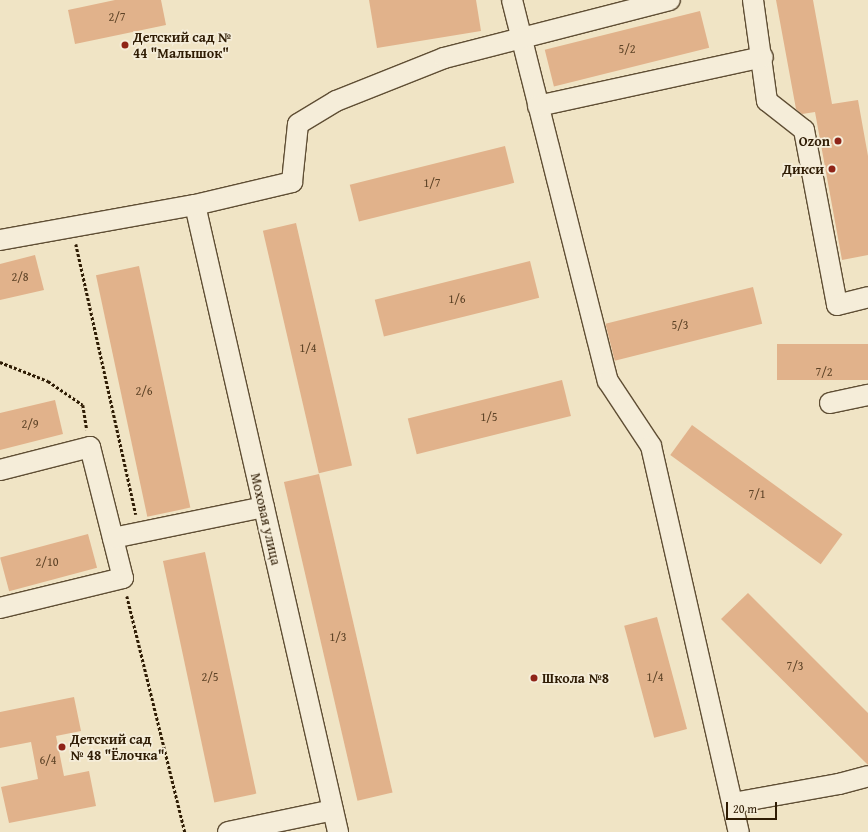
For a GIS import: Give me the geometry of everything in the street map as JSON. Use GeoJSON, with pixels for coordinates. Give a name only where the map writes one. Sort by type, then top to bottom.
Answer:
{"type":"FeatureCollection","features":[{"type":"Feature","properties":{"kind":"street"},"geometry":{"type":"LineString","coordinates":[[512,0],[608,381],[651,446],[739,832]]}},
{"type":"Feature","properties":{"kind":"street"},"geometry":{"type":"LineString","coordinates":[[0,240],[195,205],[292,182],[298,124],[336,101],[444,58],[670,0]]}},
{"type":"Feature","properties":{"kind":"street"},"geometry":{"type":"LineString","coordinates":[[753,0],[763,57],[768,102],[804,130],[837,305],[868,297]]}},
{"type":"Feature","properties":{"kind":"street"},"geometry":{"type":"LineString","coordinates":[[538,106],[763,57]]}},
{"type":"Feature","properties":{"kind":"street","name":"Моховая улица"},"geometry":{"type":"LineString","coordinates":[[195,205],[338,832]]}},
{"type":"Feature","properties":{"kind":"street"},"geometry":{"type":"LineString","coordinates":[[830,403],[868,395]]}},
{"type":"Feature","properties":{"kind":"street"},"geometry":{"type":"LineString","coordinates":[[0,470],[90,447],[123,578],[0,608]]}},
{"type":"Feature","properties":{"kind":"street"},"geometry":{"type":"LineString","coordinates":[[114,538],[264,507]]}},
{"type":"Feature","properties":{"kind":"street"},"geometry":{"type":"LineString","coordinates":[[733,804],[839,784],[868,776]]}},
{"type":"Feature","properties":{"kind":"street"},"geometry":{"type":"LineString","coordinates":[[228,832],[333,810]]}},
{"type":"Feature","properties":{"kind":"path"},"geometry":{"type":"LineString","coordinates":[[79,225],[75,247],[140,532]]}},
{"type":"Feature","properties":{"kind":"path"},"geometry":{"type":"LineString","coordinates":[[0,362],[48,381],[83,405],[90,447]]}},
{"type":"Feature","properties":{"kind":"path"},"geometry":{"type":"LineString","coordinates":[[123,578],[185,832]]}},
{"type":"Feature","properties":{"kind":"building"},"geometry":{"type":"Polygon","coordinates":[[[115,0],[161,0],[166,25],[75,44],[68,10],[115,0]]]}},
{"type":"Feature","properties":{"kind":"building"},"geometry":{"type":"Polygon","coordinates":[[[369,0],[476,0],[481,31],[377,48],[369,0]]]}},
{"type":"Feature","properties":{"kind":"building"},"geometry":{"type":"Polygon","coordinates":[[[776,0],[813,0],[832,104],[858,100],[868,156],[868,255],[842,260],[815,112],[802,114],[796,109],[776,0]]]}},
{"type":"Feature","properties":{"kind":"building"},"geometry":{"type":"Polygon","coordinates":[[[700,11],[709,48],[554,87],[545,50],[700,11]]]}},
{"type":"Feature","properties":{"kind":"building"},"geometry":{"type":"Polygon","coordinates":[[[505,146],[514,183],[359,222],[350,185],[505,146]]]}},
{"type":"Feature","properties":{"kind":"building"},"geometry":{"type":"Polygon","coordinates":[[[296,223],[352,466],[319,473],[263,231],[296,223]]]}},
{"type":"Feature","properties":{"kind":"building"},"geometry":{"type":"Polygon","coordinates":[[[35,255],[44,290],[0,300],[0,264],[35,255]]]}},
{"type":"Feature","properties":{"kind":"building"},"geometry":{"type":"Polygon","coordinates":[[[530,261],[539,298],[384,337],[375,300],[530,261]]]}},
{"type":"Feature","properties":{"kind":"building"},"geometry":{"type":"Polygon","coordinates":[[[139,266],[190,508],[147,517],[96,275],[139,266]]]}},
{"type":"Feature","properties":{"kind":"building"},"geometry":{"type":"Polygon","coordinates":[[[753,287],[762,324],[615,361],[606,324],[753,287]]]}},
{"type":"Feature","properties":{"kind":"building"},"geometry":{"type":"Polygon","coordinates":[[[777,344],[868,344],[868,380],[777,380],[777,344]]]}},
{"type":"Feature","properties":{"kind":"building"},"geometry":{"type":"Polygon","coordinates":[[[562,380],[571,416],[417,454],[408,418],[562,380]]]}},
{"type":"Feature","properties":{"kind":"building"},"geometry":{"type":"Polygon","coordinates":[[[55,400],[63,434],[0,450],[0,413],[55,400]]]}},
{"type":"Feature","properties":{"kind":"building"},"geometry":{"type":"Polygon","coordinates":[[[692,425],[842,534],[821,564],[670,455],[692,425]]]}},
{"type":"Feature","properties":{"kind":"building"},"geometry":{"type":"Polygon","coordinates":[[[319,474],[393,793],[357,801],[284,482],[319,474]]]}},
{"type":"Feature","properties":{"kind":"building"},"geometry":{"type":"Polygon","coordinates":[[[88,534],[97,568],[9,591],[0,558],[88,534]]]}},
{"type":"Feature","properties":{"kind":"building"},"geometry":{"type":"Polygon","coordinates":[[[205,552],[256,794],[214,803],[163,561],[205,552]]]}},
{"type":"Feature","properties":{"kind":"building"},"geometry":{"type":"Polygon","coordinates":[[[748,593],[868,713],[868,765],[721,619],[748,593]]]}},
{"type":"Feature","properties":{"kind":"building"},"geometry":{"type":"Polygon","coordinates":[[[657,617],[687,729],[654,738],[624,626],[657,617]]]}},
{"type":"Feature","properties":{"kind":"building"},"geometry":{"type":"Polygon","coordinates":[[[74,697],[81,731],[56,736],[64,776],[89,771],[96,806],[9,823],[1,787],[38,779],[31,742],[0,748],[0,712],[74,697]]]}},
{"type":"Feature","properties":{"kind":"place","name":"Детский сад № 44 \"Малышок\""},"geometry":{"type":"Point","coordinates":[125,45]}},
{"type":"Feature","properties":{"kind":"place","name":"Ozon"},"geometry":{"type":"Point","coordinates":[838,141]}},
{"type":"Feature","properties":{"kind":"place","name":"Дикси"},"geometry":{"type":"Point","coordinates":[832,169]}},
{"type":"Feature","properties":{"kind":"place","name":"Школа №8"},"geometry":{"type":"Point","coordinates":[534,678]}},
{"type":"Feature","properties":{"kind":"place","name":"Детский сад № 48 \"Ёлочка\""},"geometry":{"type":"Point","coordinates":[62,747]}}]}
